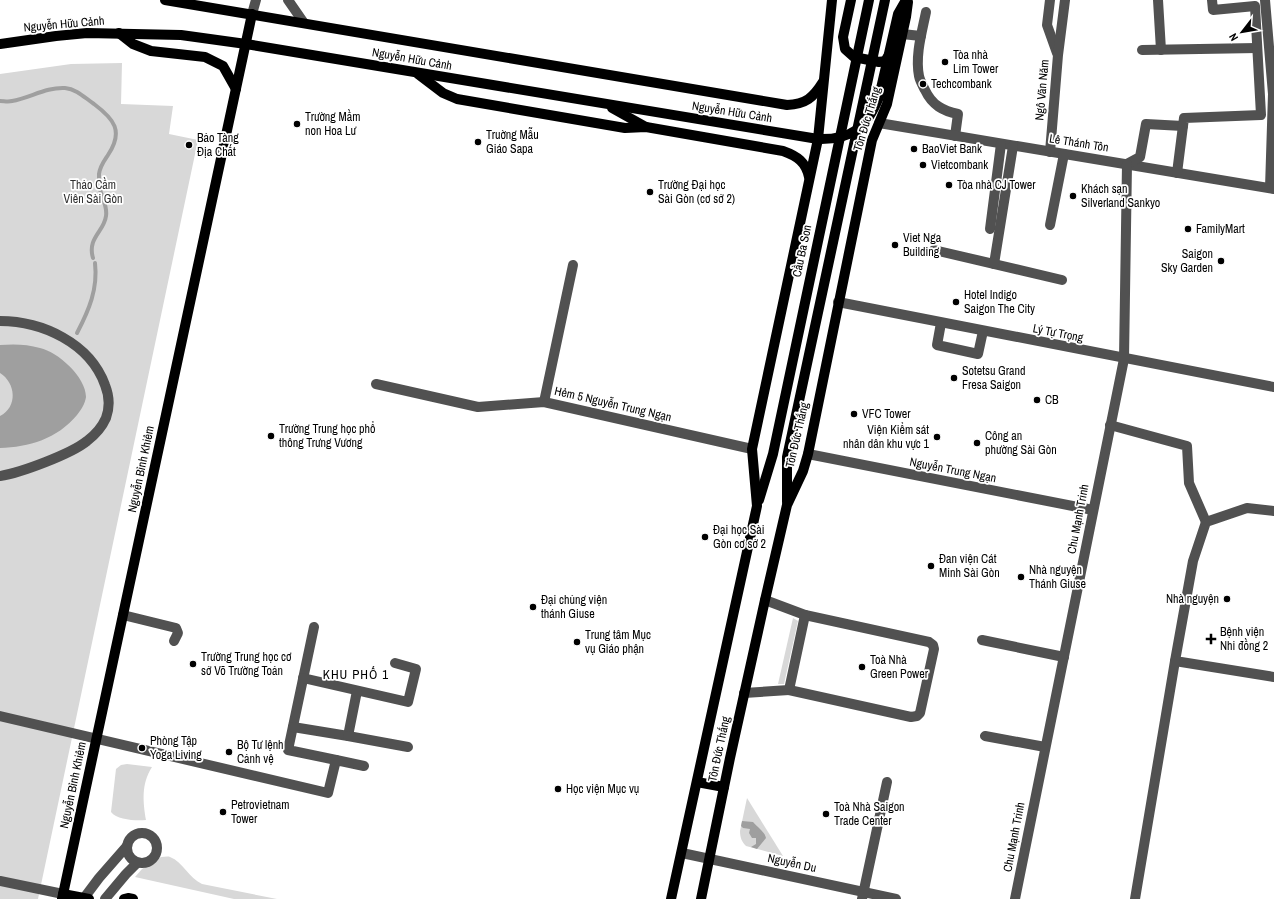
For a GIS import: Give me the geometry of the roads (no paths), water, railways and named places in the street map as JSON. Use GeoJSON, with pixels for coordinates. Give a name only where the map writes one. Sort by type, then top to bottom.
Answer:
{"type":"FeatureCollection","features":[{"type":"Feature","properties":{"kind":"main road","name":"Nguyễn Hữu Cảnh"},"geometry":{"type":"LineString","coordinates":[[165,0],[206,3],[252,14],[787,104],[799,104],[808,99],[817,92],[824,80]]}},
{"type":"Feature","properties":{"kind":"main road","name":"Tôn Đức Thắng"},"geometry":{"type":"LineString","coordinates":[[671,899],[757,506],[752,449],[818,140],[832,0]]}},
{"type":"Feature","properties":{"kind":"main road","name":"Cầu Ba Son"},"geometry":{"type":"LineString","coordinates":[[757,506],[772,454],[869,0]]}},
{"type":"Feature","properties":{"kind":"main road"},"geometry":{"type":"LineString","coordinates":[[787,505],[787,457],[885,0]]}},
{"type":"Feature","properties":{"kind":"main road","name":"Nguyễn Hữu Cảnh"},"geometry":{"type":"LineString","coordinates":[[0,44],[87,33],[181,35],[246,44],[818,140],[831,140],[851,134],[860,128],[874,110],[879,97],[898,14],[907,0]]}},
{"type":"Feature","properties":{"kind":"main road","name":"Tôn Đức Thắng"},"geometry":{"type":"LineString","coordinates":[[701,899],[744,693],[787,505],[803,471],[808,454],[872,140],[887,104],[902,34],[907,0]]}},
{"type":"Feature","properties":{"kind":"main road"},"geometry":{"type":"LineString","coordinates":[[851,2],[843,37],[843,45],[847,52],[854,57],[881,62],[889,55]]}},
{"type":"Feature","properties":{"kind":"main road","name":"Nguyễn Bỉnh Khiêm"},"geometry":{"type":"LineString","coordinates":[[63,896],[252,14]]}},
{"type":"Feature","properties":{"kind":"main road"},"geometry":{"type":"LineString","coordinates":[[119,33],[134,44],[151,51],[205,57],[223,66],[236,89]]}},
{"type":"Feature","properties":{"kind":"main road"},"geometry":{"type":"LineString","coordinates":[[179,53],[181,35]]}},
{"type":"Feature","properties":{"kind":"main road"},"geometry":{"type":"LineString","coordinates":[[416,73],[443,93],[457,99],[624,128],[646,127],[782,151],[792,154],[803,161],[808,170],[810,180]]}},
{"type":"Feature","properties":{"kind":"main road"},"geometry":{"type":"LineString","coordinates":[[605,104],[646,127]]}},
{"type":"Feature","properties":{"kind":"main road"},"geometry":{"type":"LineString","coordinates":[[697,782],[724,787]]}},
{"type":"Feature","properties":{"kind":"main road"},"geometry":{"type":"LineString","coordinates":[[63,896],[86,899]]}},
{"type":"Feature","properties":{"kind":"main road"},"geometry":{"type":"LineString","coordinates":[[124,899],[133,899]]}},
{"type":"Feature","properties":{"kind":"street"},"geometry":{"type":"LineString","coordinates":[[252,14],[256,0]]}},
{"type":"Feature","properties":{"kind":"street"},"geometry":{"type":"LineString","coordinates":[[288,0],[304,23]]}},
{"type":"Feature","properties":{"kind":"street","name":"Ngô Văn Năm"},"geometry":{"type":"LineString","coordinates":[[1050,0],[1047,25],[1058,55]]}},
{"type":"Feature","properties":{"kind":"street","name":"Ngô Văn Năm"},"geometry":{"type":"LineString","coordinates":[[1050,152],[1058,55],[1065,0]]}},
{"type":"Feature","properties":{"kind":"street"},"geometry":{"type":"LineString","coordinates":[[1158,0],[1161,50]]}},
{"type":"Feature","properties":{"kind":"street"},"geometry":{"type":"LineString","coordinates":[[1177,173],[1184,118],[1261,115],[1254,3],[1212,10],[1212,0]]}},
{"type":"Feature","properties":{"kind":"street"},"geometry":{"type":"LineString","coordinates":[[1265,0],[1273,94],[1272,188]]}},
{"type":"Feature","properties":{"kind":"street"},"geometry":{"type":"LineString","coordinates":[[926,12],[918,60],[919,77],[928,96],[936,106],[958,114],[955,136]]}},
{"type":"Feature","properties":{"kind":"street"},"geometry":{"type":"LineString","coordinates":[[902,34],[921,36]]}},
{"type":"Feature","properties":{"kind":"street"},"geometry":{"type":"LineString","coordinates":[[1142,50],[1257,48]]}},
{"type":"Feature","properties":{"kind":"street","name":"Lê Thánh Tôn"},"geometry":{"type":"LineString","coordinates":[[879,123],[1272,188]]}},
{"type":"Feature","properties":{"kind":"street"},"geometry":{"type":"LineString","coordinates":[[1128,164],[1140,157],[1146,124],[1183,126]]}},
{"type":"Feature","properties":{"kind":"street"},"geometry":{"type":"LineString","coordinates":[[990,229],[1001,144]]}},
{"type":"Feature","properties":{"kind":"street"},"geometry":{"type":"LineString","coordinates":[[994,264],[1013,146]]}},
{"type":"Feature","properties":{"kind":"street"},"geometry":{"type":"LineString","coordinates":[[1050,225],[1064,154]]}},
{"type":"Feature","properties":{"kind":"street","name":"Chu Mạnh Trinh"},"geometry":{"type":"LineString","coordinates":[[1015,899],[1124,359],[1128,164]]}},
{"type":"Feature","properties":{"kind":"street"},"geometry":{"type":"LineString","coordinates":[[934,250],[1062,280]]}},
{"type":"Feature","properties":{"kind":"street"},"geometry":{"type":"LineString","coordinates":[[544,402],[573,265]]}},
{"type":"Feature","properties":{"kind":"street","name":"Lý Tự Trọng"},"geometry":{"type":"LineString","coordinates":[[838,302],[1274,388]]}},
{"type":"Feature","properties":{"kind":"street"},"geometry":{"type":"LineString","coordinates":[[0,322],[31,325],[52,332],[71,342],[87,356],[99,372],[107,390],[108,400],[106,418],[95,434],[81,446],[31,467],[0,476]]}},
{"type":"Feature","properties":{"kind":"street"},"geometry":{"type":"LineString","coordinates":[[941,323],[937,345],[978,354],[983,331]]}},
{"type":"Feature","properties":{"kind":"street","name":"Hẻm 5 Nguyễn Trung Ngạn"},"geometry":{"type":"LineString","coordinates":[[376,384],[478,407],[544,402],[752,449]]}},
{"type":"Feature","properties":{"kind":"street"},"geometry":{"type":"LineString","coordinates":[[1110,425],[1186,446],[1189,483],[1206,522],[1193,561],[1135,899]]}},
{"type":"Feature","properties":{"kind":"street","name":"Nguyễn Trung Ngạn"},"geometry":{"type":"LineString","coordinates":[[808,454],[1093,510]]}},
{"type":"Feature","properties":{"kind":"street"},"geometry":{"type":"LineString","coordinates":[[1206,522],[1247,508],[1274,511]]}},
{"type":"Feature","properties":{"kind":"street"},"geometry":{"type":"LineString","coordinates":[[744,693],[789,690],[911,717],[917,716],[920,713],[934,649],[933,645],[929,642],[805,615],[765,600]]}},
{"type":"Feature","properties":{"kind":"street"},"geometry":{"type":"LineString","coordinates":[[123,615],[176,628],[178,633],[174,641]]}},
{"type":"Feature","properties":{"kind":"street"},"geometry":{"type":"LineString","coordinates":[[789,690],[805,615]]}},
{"type":"Feature","properties":{"kind":"street"},"geometry":{"type":"LineString","coordinates":[[314,627],[288,750],[364,766]]}},
{"type":"Feature","properties":{"kind":"street"},"geometry":{"type":"LineString","coordinates":[[982,640],[1064,657]]}},
{"type":"Feature","properties":{"kind":"street"},"geometry":{"type":"LineString","coordinates":[[1175,661],[1274,677]]}},
{"type":"Feature","properties":{"kind":"street"},"geometry":{"type":"LineString","coordinates":[[303,678],[408,702],[416,669],[395,663]]}},
{"type":"Feature","properties":{"kind":"street"},"geometry":{"type":"LineString","coordinates":[[348,736],[357,691]]}},
{"type":"Feature","properties":{"kind":"street"},"geometry":{"type":"LineString","coordinates":[[0,716],[97,737],[328,792],[336,760]]}},
{"type":"Feature","properties":{"kind":"street"},"geometry":{"type":"LineString","coordinates":[[293,727],[408,747]]}},
{"type":"Feature","properties":{"kind":"street"},"geometry":{"type":"LineString","coordinates":[[985,736],[1045,747]]}},
{"type":"Feature","properties":{"kind":"street"},"geometry":{"type":"LineString","coordinates":[[863,896],[887,782]]}},
{"type":"Feature","properties":{"kind":"street"},"geometry":{"type":"LineString","coordinates":[[86,899],[99,878],[127,846],[131,837],[141,833],[151,836],[154,840],[156,850],[155,855],[148,862],[137,863],[129,857],[127,846]]}},
{"type":"Feature","properties":{"kind":"street","name":"Nguyễn Du"},"geometry":{"type":"LineString","coordinates":[[682,853],[863,896],[896,899]]}},
{"type":"Feature","properties":{"kind":"street"},"geometry":{"type":"LineString","coordinates":[[105,899],[137,863]]}},
{"type":"Feature","properties":{"kind":"street"},"geometry":{"type":"LineString","coordinates":[[0,881],[63,896]]}},
{"type":"Feature","properties":{"kind":"waterway"},"geometry":{"type":"LineString","coordinates":[[0,101],[19,100],[51,89],[65,88],[77,92],[94,104],[111,120],[116,132],[115,139],[113,147],[101,166],[99,174],[99,187],[106,207],[106,216],[105,222],[92,245],[93,258]]}},
{"type":"Feature","properties":{"kind":"waterway"},"geometry":{"type":"LineString","coordinates":[[77,333],[92,299],[96,273],[95,263]]}},
{"type":"Feature","properties":{"kind":"place","name":"Tòa nhà Lim Tower"},"geometry":{"type":"Point","coordinates":[945,62]}},
{"type":"Feature","properties":{"kind":"place","name":"Techcombank"},"geometry":{"type":"Point","coordinates":[923,84]}},
{"type":"Feature","properties":{"kind":"place","name":"Trường Mầm non Hoa Lư"},"geometry":{"type":"Point","coordinates":[297,124]}},
{"type":"Feature","properties":{"kind":"place","name":"Truờng Mẫu Giáo Sapa"},"geometry":{"type":"Point","coordinates":[478,142]}},
{"type":"Feature","properties":{"kind":"place","name":"Bảo Tàng Địa Chất"},"geometry":{"type":"Point","coordinates":[189,145]}},
{"type":"Feature","properties":{"kind":"place","name":"BaoViet Bank"},"geometry":{"type":"Point","coordinates":[914,149]}},
{"type":"Feature","properties":{"kind":"place","name":"Vietcombank"},"geometry":{"type":"Point","coordinates":[923,165]}},
{"type":"Feature","properties":{"kind":"place","name":"Tòa nhà CJ Tower"},"geometry":{"type":"Point","coordinates":[949,185]}},
{"type":"Feature","properties":{"kind":"place","name":"Trường Đại học Sài Gòn (cơ sở 2)"},"geometry":{"type":"Point","coordinates":[650,192]}},
{"type":"Feature","properties":{"kind":"place","name":"Khách sạn Silverland Sankyo"},"geometry":{"type":"Point","coordinates":[1073,196]}},
{"type":"Feature","properties":{"kind":"place","name":"FamilyMart"},"geometry":{"type":"Point","coordinates":[1188,229]}},
{"type":"Feature","properties":{"kind":"place","name":"Viet Nga Building"},"geometry":{"type":"Point","coordinates":[895,245]}},
{"type":"Feature","properties":{"kind":"place","name":"Saigon Sky Garden"},"geometry":{"type":"Point","coordinates":[1221,261]}},
{"type":"Feature","properties":{"kind":"place","name":"Hotel Indigo Saigon The City"},"geometry":{"type":"Point","coordinates":[956,302]}},
{"type":"Feature","properties":{"kind":"place","name":"Sotetsu Grand Fresa Saigon"},"geometry":{"type":"Point","coordinates":[954,378]}},
{"type":"Feature","properties":{"kind":"place","name":"CB"},"geometry":{"type":"Point","coordinates":[1037,400]}},
{"type":"Feature","properties":{"kind":"place","name":"VFC Tower"},"geometry":{"type":"Point","coordinates":[854,414]}},
{"type":"Feature","properties":{"kind":"place","name":"Trường Trung học phổ thông Trưng Vương"},"geometry":{"type":"Point","coordinates":[271,436]}},
{"type":"Feature","properties":{"kind":"place","name":"Viện Kiểm sát nhân dân khu vực 1"},"geometry":{"type":"Point","coordinates":[937,437]}},
{"type":"Feature","properties":{"kind":"place","name":"Công an phường Sài Gòn"},"geometry":{"type":"Point","coordinates":[977,443]}},
{"type":"Feature","properties":{"kind":"place","name":"Đại học Sài Gòn cơ sở 2"},"geometry":{"type":"Point","coordinates":[705,537]}},
{"type":"Feature","properties":{"kind":"place","name":"Đan viện Cát Minh Sài Gòn"},"geometry":{"type":"Point","coordinates":[931,566]}},
{"type":"Feature","properties":{"kind":"place","name":"Nhà nguyện Thánh Giuse"},"geometry":{"type":"Point","coordinates":[1021,577]}},
{"type":"Feature","properties":{"kind":"place","name":"Nhà nguyện"},"geometry":{"type":"Point","coordinates":[1227,599]}},
{"type":"Feature","properties":{"kind":"place","name":"Đại chủng viện thánh Giuse"},"geometry":{"type":"Point","coordinates":[533,607]}},
{"type":"Feature","properties":{"kind":"place","name":"Bệnh viện Nhi đồng 2"},"geometry":{"type":"Point","coordinates":[1211,639]}},
{"type":"Feature","properties":{"kind":"place","name":"Trung tâm Mục vụ Giáo phận"},"geometry":{"type":"Point","coordinates":[577,642]}},
{"type":"Feature","properties":{"kind":"place","name":"Trường Trung học cơ sở Võ Trường Toản"},"geometry":{"type":"Point","coordinates":[193,664]}},
{"type":"Feature","properties":{"kind":"place","name":"Toà Nhà Green Power"},"geometry":{"type":"Point","coordinates":[862,667]}},
{"type":"Feature","properties":{"kind":"place","name":"Phòng Tập Yoga Living"},"geometry":{"type":"Point","coordinates":[142,748]}},
{"type":"Feature","properties":{"kind":"place","name":"Bộ Tư lệnh Cảnh vệ"},"geometry":{"type":"Point","coordinates":[229,752]}},
{"type":"Feature","properties":{"kind":"place","name":"Học viện Mục vụ"},"geometry":{"type":"Point","coordinates":[558,789]}},
{"type":"Feature","properties":{"kind":"place","name":"Petrovietnam Tower"},"geometry":{"type":"Point","coordinates":[223,812]}},
{"type":"Feature","properties":{"kind":"place","name":"Toà Nhà Saigon Trade Center"},"geometry":{"type":"Point","coordinates":[826,814]}},
{"type":"Feature","properties":{"kind":"district","name":"KHU PHỐ 1"},"geometry":{"type":"Point","coordinates":[356,674]}},
{"type":"Feature","properties":{"kind":"park label","name":"Thảo Cầm Viên Sài Gòn"},"geometry":{"type":"Point","coordinates":[93,192]}}]}
